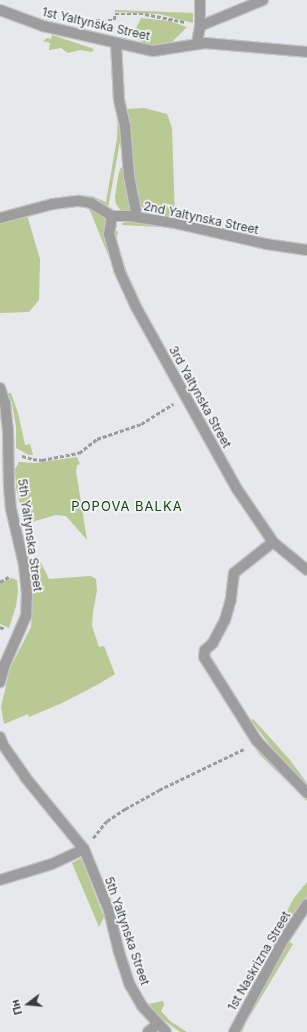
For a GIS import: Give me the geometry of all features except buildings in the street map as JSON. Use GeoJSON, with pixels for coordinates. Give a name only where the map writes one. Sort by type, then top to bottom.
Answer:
{"type":"FeatureCollection","features":[{"type":"Feature","properties":{"kind":"street"},"geometry":{"type":"LineString","coordinates":[[197,43],[200,26],[200,0]]}},
{"type":"Feature","properties":{"kind":"street"},"geometry":{"type":"LineString","coordinates":[[200,26],[263,0]]}},
{"type":"Feature","properties":{"kind":"street","name":"1st Yaltynska Street"},"geometry":{"type":"LineString","coordinates":[[0,10],[43,26],[157,51],[197,43],[213,43],[307,52]]}},
{"type":"Feature","properties":{"kind":"street"},"geometry":{"type":"LineString","coordinates":[[116,43],[119,100],[125,130],[129,176],[137,217]]}},
{"type":"Feature","properties":{"kind":"street","name":"2nd Yaltynska Street"},"geometry":{"type":"LineString","coordinates":[[0,218],[54,204],[79,201],[91,203],[112,216],[137,217],[175,223],[266,244],[307,250]]}},
{"type":"Feature","properties":{"kind":"street","name":"3rd Yaltynska Street"},"geometry":{"type":"LineString","coordinates":[[112,216],[109,238],[119,270],[136,307],[185,397],[244,501],[273,542],[307,570]]}},
{"type":"Feature","properties":{"kind":"street","name":"5th Yaltynska Street"},"geometry":{"type":"LineString","coordinates":[[0,388],[5,403],[8,431],[11,509],[24,565],[27,592],[26,616],[5,664],[0,682]]}},
{"type":"Feature","properties":{"kind":"street"},"geometry":{"type":"LineString","coordinates":[[273,542],[234,573],[231,599],[223,625],[213,643],[204,654],[209,668],[257,741],[307,793]]}},
{"type":"Feature","properties":{"kind":"street","name":"5th Yaltynska Street"},"geometry":{"type":"LineString","coordinates":[[0,737],[26,777],[84,849],[109,911],[119,952],[130,985],[142,1006],[166,1032]]}},
{"type":"Feature","properties":{"kind":"street"},"geometry":{"type":"LineString","coordinates":[[0,880],[52,864],[84,849]]}},
{"type":"Feature","properties":{"kind":"street","name":"1st Naskrizna Street"},"geometry":{"type":"LineString","coordinates":[[234,1032],[282,942],[307,904]]}},
{"type":"Feature","properties":{"kind":"street"},"geometry":{"type":"LineString","coordinates":[[148,1032],[158,1024]]}},
{"type":"Feature","properties":{"kind":"path"},"geometry":{"type":"LineString","coordinates":[[89,20],[114,20],[115,14],[145,14],[200,26]]}},
{"type":"Feature","properties":{"kind":"path"},"geometry":{"type":"LineString","coordinates":[[42,460],[82,451],[85,447],[97,439],[141,424],[185,397]]}},
{"type":"Feature","properties":{"kind":"path"},"geometry":{"type":"LineString","coordinates":[[93,838],[107,821],[125,809],[159,790],[257,741]]}},
{"type":"Feature","properties":{"kind":"green space"},"geometry":{"type":"Polygon","coordinates":[[[115,10],[193,13],[193,23],[159,14],[115,12],[115,10]]]}},
{"type":"Feature","properties":{"kind":"green space"},"geometry":{"type":"Polygon","coordinates":[[[141,18],[170,21],[187,27],[171,43],[157,47],[146,45],[133,35],[141,18]]]}},
{"type":"Feature","properties":{"kind":"green space"},"geometry":{"type":"Polygon","coordinates":[[[52,35],[94,49],[92,52],[80,50],[68,53],[61,48],[49,50],[50,43],[43,41],[47,38],[51,39],[52,35]]]}},
{"type":"Feature","properties":{"kind":"green space"},"geometry":{"type":"Polygon","coordinates":[[[144,108],[167,114],[172,128],[175,220],[154,217],[145,213],[139,202],[134,181],[133,162],[125,109],[144,108]]]}},
{"type":"Feature","properties":{"kind":"green space"},"geometry":{"type":"Polygon","coordinates":[[[118,112],[121,136],[108,208],[98,206],[37,205],[65,196],[78,195],[92,196],[106,202],[117,138],[118,112]]]}},
{"type":"Feature","properties":{"kind":"green space"},"geometry":{"type":"Polygon","coordinates":[[[124,165],[133,212],[122,212],[116,204],[115,197],[118,177],[120,169],[124,165]]]}},
{"type":"Feature","properties":{"kind":"green space"},"geometry":{"type":"Polygon","coordinates":[[[85,203],[108,216],[105,239],[125,293],[124,294],[91,213],[85,204],[27,215],[40,259],[39,300],[29,312],[0,313],[0,221],[58,205],[85,203]]]}},
{"type":"Feature","properties":{"kind":"green space"},"geometry":{"type":"Polygon","coordinates":[[[127,221],[140,222],[160,227],[121,224],[127,221]]]}},
{"type":"Feature","properties":{"kind":"green space"},"geometry":{"type":"Polygon","coordinates":[[[116,230],[118,232],[116,239],[128,275],[142,304],[126,276],[113,239],[116,230]]]}},
{"type":"Feature","properties":{"kind":"green space"},"geometry":{"type":"Polygon","coordinates":[[[8,393],[11,393],[18,413],[25,445],[30,444],[33,455],[29,455],[16,448],[16,427],[12,403],[8,393]]]}},
{"type":"Feature","properties":{"kind":"green space"},"geometry":{"type":"Polygon","coordinates":[[[77,457],[80,464],[77,465],[76,471],[87,540],[66,516],[56,515],[25,524],[16,488],[15,469],[19,462],[36,463],[77,457]]]}},
{"type":"Feature","properties":{"kind":"green space"},"geometry":{"type":"Polygon","coordinates":[[[39,559],[49,579],[91,576],[96,579],[97,590],[92,626],[99,647],[104,646],[115,674],[60,704],[29,717],[28,714],[4,724],[1,707],[10,668],[31,627],[31,562],[39,559]]]}},
{"type":"Feature","properties":{"kind":"green space"},"geometry":{"type":"Polygon","coordinates":[[[11,578],[17,580],[18,591],[16,606],[9,628],[0,624],[0,583],[11,578]]]}},
{"type":"Feature","properties":{"kind":"green space"},"geometry":{"type":"Polygon","coordinates":[[[253,719],[290,760],[307,783],[307,787],[288,768],[251,720],[253,719]]]}},
{"type":"Feature","properties":{"kind":"green space"},"geometry":{"type":"Polygon","coordinates":[[[254,747],[307,799],[307,801],[261,756],[254,747]]]}},
{"type":"Feature","properties":{"kind":"green space"},"geometry":{"type":"Polygon","coordinates":[[[81,858],[104,917],[99,927],[72,863],[81,858]]]}},
{"type":"Feature","properties":{"kind":"green space"},"geometry":{"type":"Polygon","coordinates":[[[307,882],[307,896],[281,939],[276,940],[273,938],[294,898],[307,882]]]}},
{"type":"Feature","properties":{"kind":"green space"},"geometry":{"type":"Polygon","coordinates":[[[288,941],[293,944],[242,1032],[239,1032],[288,941]]]}},
{"type":"Feature","properties":{"kind":"green space"},"geometry":{"type":"Polygon","coordinates":[[[163,1001],[164,1005],[161,1011],[170,1021],[187,1032],[180,1032],[161,1018],[149,1004],[163,1001]]]}},
{"type":"Feature","properties":{"kind":"district","name":"POPOVA BALKA"},"geometry":{"type":"Point","coordinates":[127,506]}}]}
